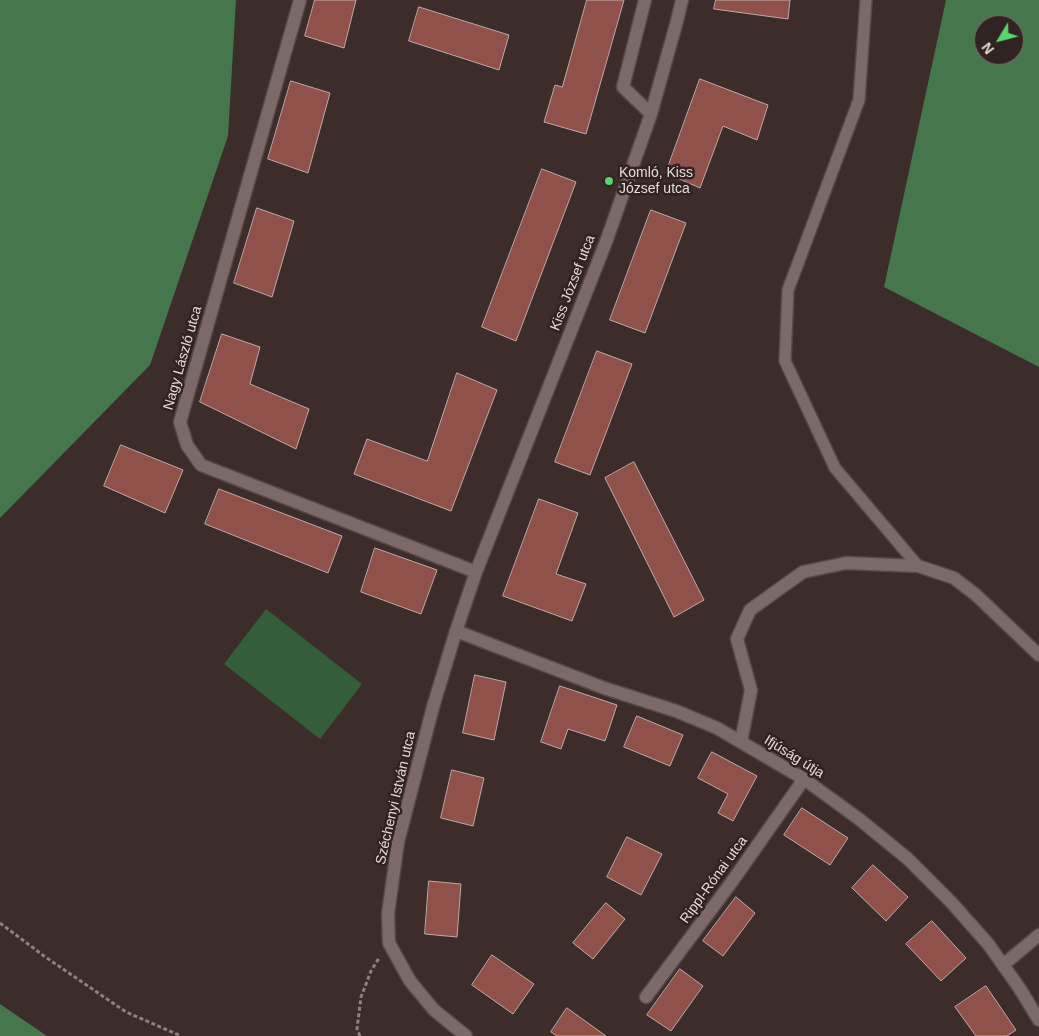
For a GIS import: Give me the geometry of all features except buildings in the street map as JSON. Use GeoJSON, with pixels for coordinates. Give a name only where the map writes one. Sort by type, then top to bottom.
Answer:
{"type":"FeatureCollection","features":[{"type":"Feature","properties":{"kind":"street","name":"Nagy László utca"},"geometry":{"type":"LineString","coordinates":[[300,0],[180,422],[187,445],[201,465],[476,572]]}},
{"type":"Feature","properties":{"kind":"street"},"geometry":{"type":"LineString","coordinates":[[645,0],[623,87],[652,114]]}},
{"type":"Feature","properties":{"kind":"street","name":"Kiss József utca"},"geometry":{"type":"LineString","coordinates":[[456,630],[476,572],[606,242],[652,114],[682,0]]}},
{"type":"Feature","properties":{"kind":"street"},"geometry":{"type":"LineString","coordinates":[[741,742],[751,690],[737,640],[750,610],[803,572],[846,563],[918,566],[954,578],[976,595],[1039,655]]}},
{"type":"Feature","properties":{"kind":"street","name":"Ifjúság útja"},"geometry":{"type":"LineString","coordinates":[[456,630],[604,688],[676,711],[717,728],[804,779],[859,819],[908,859],[951,902],[989,945],[1039,1020]]}},
{"type":"Feature","properties":{"kind":"street","name":"Széchenyi István utca"},"geometry":{"type":"LineString","coordinates":[[388,943],[388,914],[398,842],[433,707],[456,630]]}},
{"type":"Feature","properties":{"kind":"street","name":"Rippl-Rónai utca"},"geometry":{"type":"LineString","coordinates":[[646,997],[731,883],[804,779]]}},
{"type":"Feature","properties":{"kind":"street"},"geometry":{"type":"LineString","coordinates":[[1003,965],[1039,935]]}},
{"type":"Feature","properties":{"kind":"street"},"geometry":{"type":"LineString","coordinates":[[388,943],[410,981],[434,1010],[466,1036]]}},
{"type":"Feature","properties":{"kind":"lane"},"geometry":{"type":"LineString","coordinates":[[866,0],[859,100],[788,290],[785,360],[835,468],[918,566]]}},
{"type":"Feature","properties":{"kind":"path"},"geometry":{"type":"LineString","coordinates":[[0,923],[44,956],[126,1012],[181,1036]]}},
{"type":"Feature","properties":{"kind":"path"},"geometry":{"type":"LineString","coordinates":[[360,1036],[357,1029],[360,997],[371,970],[388,943]]}},
{"type":"Feature","properties":{"kind":"green space"},"geometry":{"type":"Polygon","coordinates":[[[0,0],[236,0],[228,136],[150,365],[0,518],[0,0]]]}},
{"type":"Feature","properties":{"kind":"green space"},"geometry":{"type":"Polygon","coordinates":[[[946,0],[1039,0],[1039,367],[884,287],[946,0]]]}},
{"type":"Feature","properties":{"kind":"green space"},"geometry":{"type":"Polygon","coordinates":[[[266,609],[362,684],[320,739],[224,664],[266,609]]]}},
{"type":"Feature","properties":{"kind":"green space"},"geometry":{"type":"Polygon","coordinates":[[[0,1004],[47,1036],[0,1036],[0,1004]]]}},
{"type":"Feature","properties":{"kind":"place","name":"Komló, Kiss József utca"},"geometry":{"type":"Point","coordinates":[609,181]}}]}
